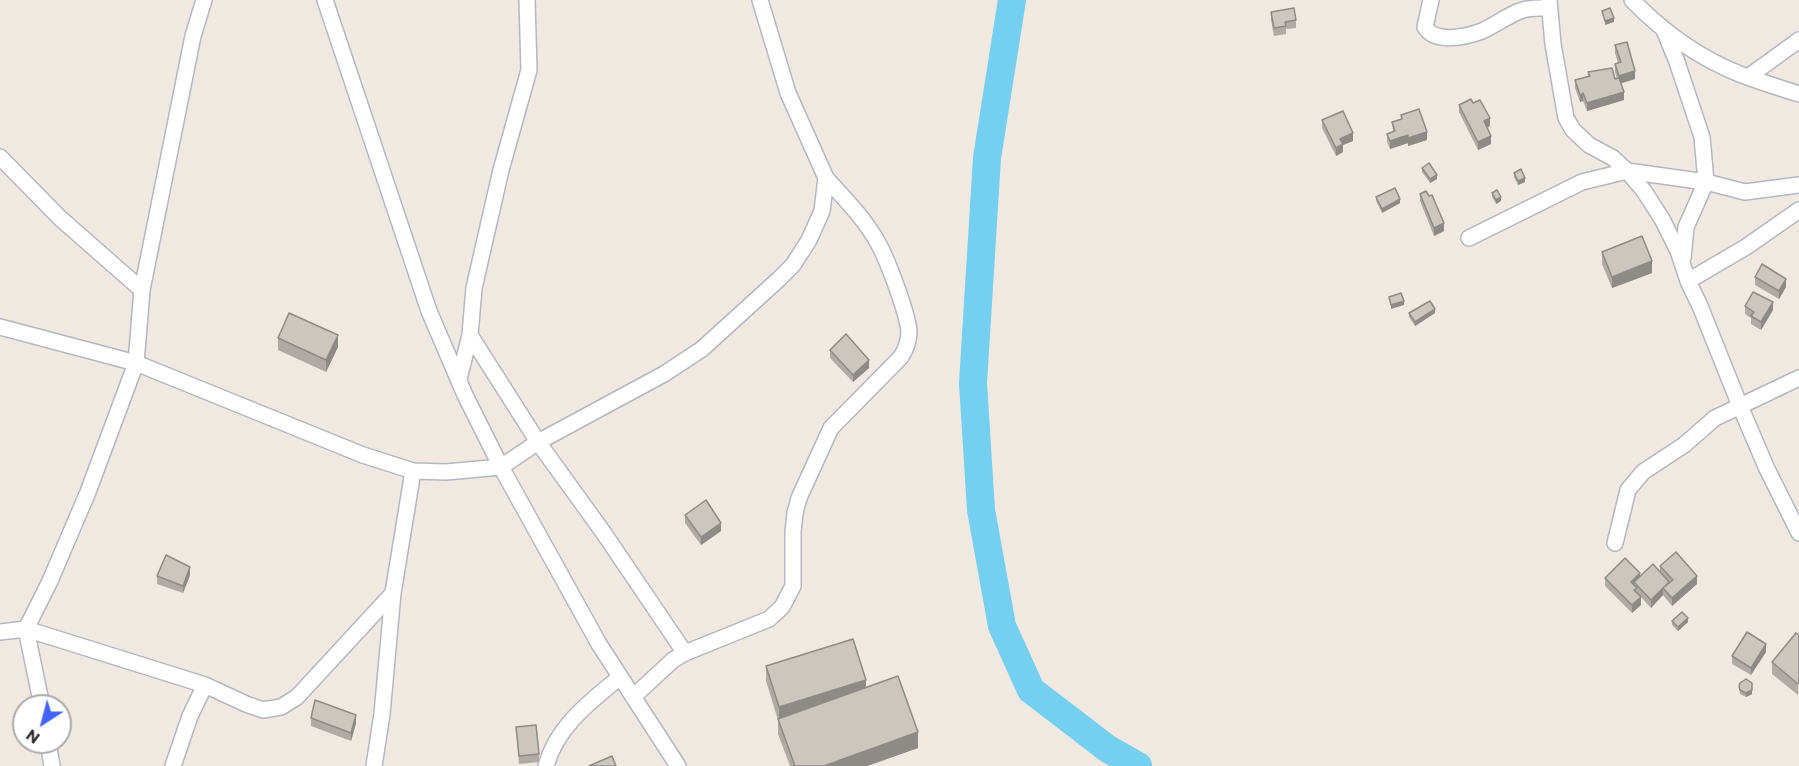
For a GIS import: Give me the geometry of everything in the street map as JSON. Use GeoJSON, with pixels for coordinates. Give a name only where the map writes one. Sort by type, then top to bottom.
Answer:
{"type":"FeatureCollection","features":[{"type":"Feature","properties":{"kind":"street"},"geometry":{"type":"LineString","coordinates":[[40,694],[26,629],[50,581],[88,492],[136,363],[142,290],[193,36],[204,0]]}},
{"type":"Feature","properties":{"kind":"street"},"geometry":{"type":"LineString","coordinates":[[326,0],[429,311],[459,379],[501,466],[599,644],[678,766]]}},
{"type":"Feature","properties":{"kind":"street"},"geometry":{"type":"LineString","coordinates":[[459,379],[470,335],[474,288],[501,170],[529,70],[527,0]]}},
{"type":"Feature","properties":{"kind":"street"},"geometry":{"type":"LineString","coordinates":[[633,697],[685,653],[769,619],[782,607],[793,586],[793,532],[799,498],[831,428],[901,357],[906,348],[909,331],[906,318],[878,242],[854,209],[826,178],[788,93],[760,0]]}},
{"type":"Feature","properties":{"kind":"street"},"geometry":{"type":"LineString","coordinates":[[1431,0],[1425,27],[1429,33],[1437,37],[1466,35],[1483,30],[1528,8],[1549,4],[1553,44],[1566,118],[1573,130],[1589,145],[1613,158],[1627,171],[1644,191],[1662,219],[1767,469],[1799,533]]}},
{"type":"Feature","properties":{"kind":"street"},"geometry":{"type":"LineString","coordinates":[[1632,0],[1676,39],[1748,77],[1799,94]]}},
{"type":"Feature","properties":{"kind":"street"},"geometry":{"type":"LineString","coordinates":[[1664,30],[1698,120],[1706,182],[1686,227],[1682,263]]}},
{"type":"Feature","properties":{"kind":"street"},"geometry":{"type":"LineString","coordinates":[[1748,77],[1799,40]]}},
{"type":"Feature","properties":{"kind":"street"},"geometry":{"type":"LineString","coordinates":[[0,157],[61,219],[142,290]]}},
{"type":"Feature","properties":{"kind":"street"},"geometry":{"type":"LineString","coordinates":[[1469,238],[1582,182],[1627,171],[1706,182],[1745,192],[1799,185]]}},
{"type":"Feature","properties":{"kind":"street"},"geometry":{"type":"LineString","coordinates":[[0,327],[136,363],[363,455],[413,471],[446,472],[501,466],[537,442],[664,374],[693,355],[779,279],[793,265],[809,240],[822,211],[826,178]]}},
{"type":"Feature","properties":{"kind":"street"},"geometry":{"type":"LineString","coordinates":[[1688,281],[1746,247],[1799,210]]}},
{"type":"Feature","properties":{"kind":"street"},"geometry":{"type":"LineString","coordinates":[[470,335],[537,442],[603,532],[685,653]]}},
{"type":"Feature","properties":{"kind":"street"},"geometry":{"type":"LineString","coordinates":[[1615,543],[1628,490],[1642,472],[1684,445],[1715,418],[1799,378]]}},
{"type":"Feature","properties":{"kind":"street"},"geometry":{"type":"LineString","coordinates":[[374,766],[393,593],[413,471]]}},
{"type":"Feature","properties":{"kind":"street"},"geometry":{"type":"LineString","coordinates":[[0,631],[26,629],[205,685],[263,710],[281,707],[297,697],[393,593]]}},
{"type":"Feature","properties":{"kind":"street"},"geometry":{"type":"LineString","coordinates":[[546,766],[555,740],[580,711],[620,677]]}},
{"type":"Feature","properties":{"kind":"street"},"geometry":{"type":"LineString","coordinates":[[173,766],[190,716],[205,685]]}},
{"type":"Feature","properties":{"kind":"building"},"geometry":{"type":"Polygon","coordinates":[[[1294,8],[1296,20],[1285,22],[1286,26],[1274,28],[1271,12],[1294,8]]]}},
{"type":"Feature","properties":{"kind":"building"},"geometry":{"type":"Polygon","coordinates":[[[1610,8],[1614,18],[1605,21],[1602,11],[1610,8]]]}},
{"type":"Feature","properties":{"kind":"building"},"geometry":{"type":"Polygon","coordinates":[[[1627,42],[1635,71],[1619,76],[1615,64],[1621,62],[1615,45],[1627,42]]]}},
{"type":"Feature","properties":{"kind":"building"},"geometry":{"type":"Polygon","coordinates":[[[1612,68],[1615,79],[1619,78],[1624,92],[1587,103],[1583,93],[1580,95],[1575,80],[1590,76],[1588,72],[1612,68]]]}},
{"type":"Feature","properties":{"kind":"building"},"geometry":{"type":"Polygon","coordinates":[[[1471,99],[1473,103],[1480,100],[1490,118],[1484,121],[1491,136],[1478,142],[1459,105],[1471,99]]]}},
{"type":"Feature","properties":{"kind":"building"},"geometry":{"type":"Polygon","coordinates":[[[1419,109],[1427,132],[1390,141],[1387,134],[1395,131],[1392,122],[1402,119],[1401,115],[1419,109]]]}},
{"type":"Feature","properties":{"kind":"building"},"geometry":{"type":"Polygon","coordinates":[[[1343,111],[1353,133],[1340,139],[1343,144],[1336,148],[1322,120],[1343,111]]]}},
{"type":"Feature","properties":{"kind":"building"},"geometry":{"type":"Polygon","coordinates":[[[1429,163],[1437,175],[1430,179],[1422,168],[1429,163]]]}},
{"type":"Feature","properties":{"kind":"building"},"geometry":{"type":"Polygon","coordinates":[[[1521,169],[1525,178],[1518,181],[1514,173],[1521,169]]]}},
{"type":"Feature","properties":{"kind":"building"},"geometry":{"type":"Polygon","coordinates":[[[1395,188],[1400,199],[1382,209],[1376,197],[1395,188]]]}},
{"type":"Feature","properties":{"kind":"building"},"geometry":{"type":"Polygon","coordinates":[[[1497,190],[1501,197],[1496,200],[1492,193],[1497,190]]]}},
{"type":"Feature","properties":{"kind":"building"},"geometry":{"type":"Polygon","coordinates":[[[1426,191],[1429,196],[1432,195],[1444,223],[1434,228],[1420,194],[1426,191]]]}},
{"type":"Feature","properties":{"kind":"building"},"geometry":{"type":"Polygon","coordinates":[[[1642,236],[1652,261],[1612,277],[1602,252],[1642,236]]]}},
{"type":"Feature","properties":{"kind":"building"},"geometry":{"type":"Polygon","coordinates":[[[1762,264],[1786,279],[1779,291],[1755,277],[1762,264]]]}},
{"type":"Feature","properties":{"kind":"building"},"geometry":{"type":"Polygon","coordinates":[[[1753,292],[1773,302],[1761,322],[1751,316],[1754,312],[1745,306],[1753,292]]]}},
{"type":"Feature","properties":{"kind":"building"},"geometry":{"type":"Polygon","coordinates":[[[1401,293],[1404,301],[1391,305],[1389,297],[1401,293]]]}},
{"type":"Feature","properties":{"kind":"building"},"geometry":{"type":"Polygon","coordinates":[[[1430,301],[1435,309],[1415,322],[1409,313],[1430,301]]]}},
{"type":"Feature","properties":{"kind":"building"},"geometry":{"type":"Polygon","coordinates":[[[289,313],[338,335],[326,360],[278,338],[289,313]]]}},
{"type":"Feature","properties":{"kind":"building"},"geometry":{"type":"Polygon","coordinates":[[[846,334],[869,360],[853,375],[830,350],[846,334]]]}},
{"type":"Feature","properties":{"kind":"building"},"geometry":{"type":"Polygon","coordinates":[[[706,500],[721,523],[701,537],[685,515],[706,500]]]}},
{"type":"Feature","properties":{"kind":"building"},"geometry":{"type":"Polygon","coordinates":[[[1676,552],[1697,576],[1672,598],[1663,588],[1673,580],[1660,566],[1676,552]]]}},
{"type":"Feature","properties":{"kind":"building"},"geometry":{"type":"Polygon","coordinates":[[[166,555],[190,567],[183,586],[157,576],[166,555]]]}},
{"type":"Feature","properties":{"kind":"building"},"geometry":{"type":"Polygon","coordinates":[[[1625,558],[1640,573],[1631,582],[1637,588],[1634,590],[1641,597],[1632,605],[1605,578],[1625,558]]]}},
{"type":"Feature","properties":{"kind":"building"},"geometry":{"type":"Polygon","coordinates":[[[1653,564],[1669,582],[1651,600],[1634,582],[1653,564]]]}},
{"type":"Feature","properties":{"kind":"building"},"geometry":{"type":"Polygon","coordinates":[[[1682,612],[1688,618],[1678,627],[1672,621],[1682,612]]]}},
{"type":"Feature","properties":{"kind":"building"},"geometry":{"type":"Polygon","coordinates":[[[1747,632],[1766,644],[1751,668],[1732,656],[1747,632]]]}},
{"type":"Feature","properties":{"kind":"building"},"geometry":{"type":"Polygon","coordinates":[[[1796,633],[1799,635],[1798,684],[1772,662],[1796,633]]]}},
{"type":"Feature","properties":{"kind":"building"},"geometry":{"type":"Polygon","coordinates":[[[853,639],[866,680],[779,707],[766,666],[853,639]]]}},
{"type":"Feature","properties":{"kind":"building"},"geometry":{"type":"Polygon","coordinates":[[[898,676],[918,732],[824,766],[795,766],[778,719],[898,676]]]}},
{"type":"Feature","properties":{"kind":"building"},"geometry":{"type":"Polygon","coordinates":[[[1746,679],[1752,683],[1752,690],[1746,693],[1740,690],[1739,686],[1746,679]]]}},
{"type":"Feature","properties":{"kind":"building"},"geometry":{"type":"Polygon","coordinates":[[[315,700],[356,715],[351,733],[311,718],[315,700]]]}},
{"type":"Feature","properties":{"kind":"building"},"geometry":{"type":"Polygon","coordinates":[[[536,725],[539,754],[519,756],[516,727],[536,725]]]}},
{"type":"Feature","properties":{"kind":"building"},"geometry":{"type":"Polygon","coordinates":[[[612,756],[616,766],[589,766],[612,756]]]}},
{"type":"Feature","properties":{"kind":"waterway"},"geometry":{"type":"LineString","coordinates":[[1012,0],[987,158],[973,383],[981,510],[1002,626],[1031,690],[1108,749],[1138,766]]}}]}
